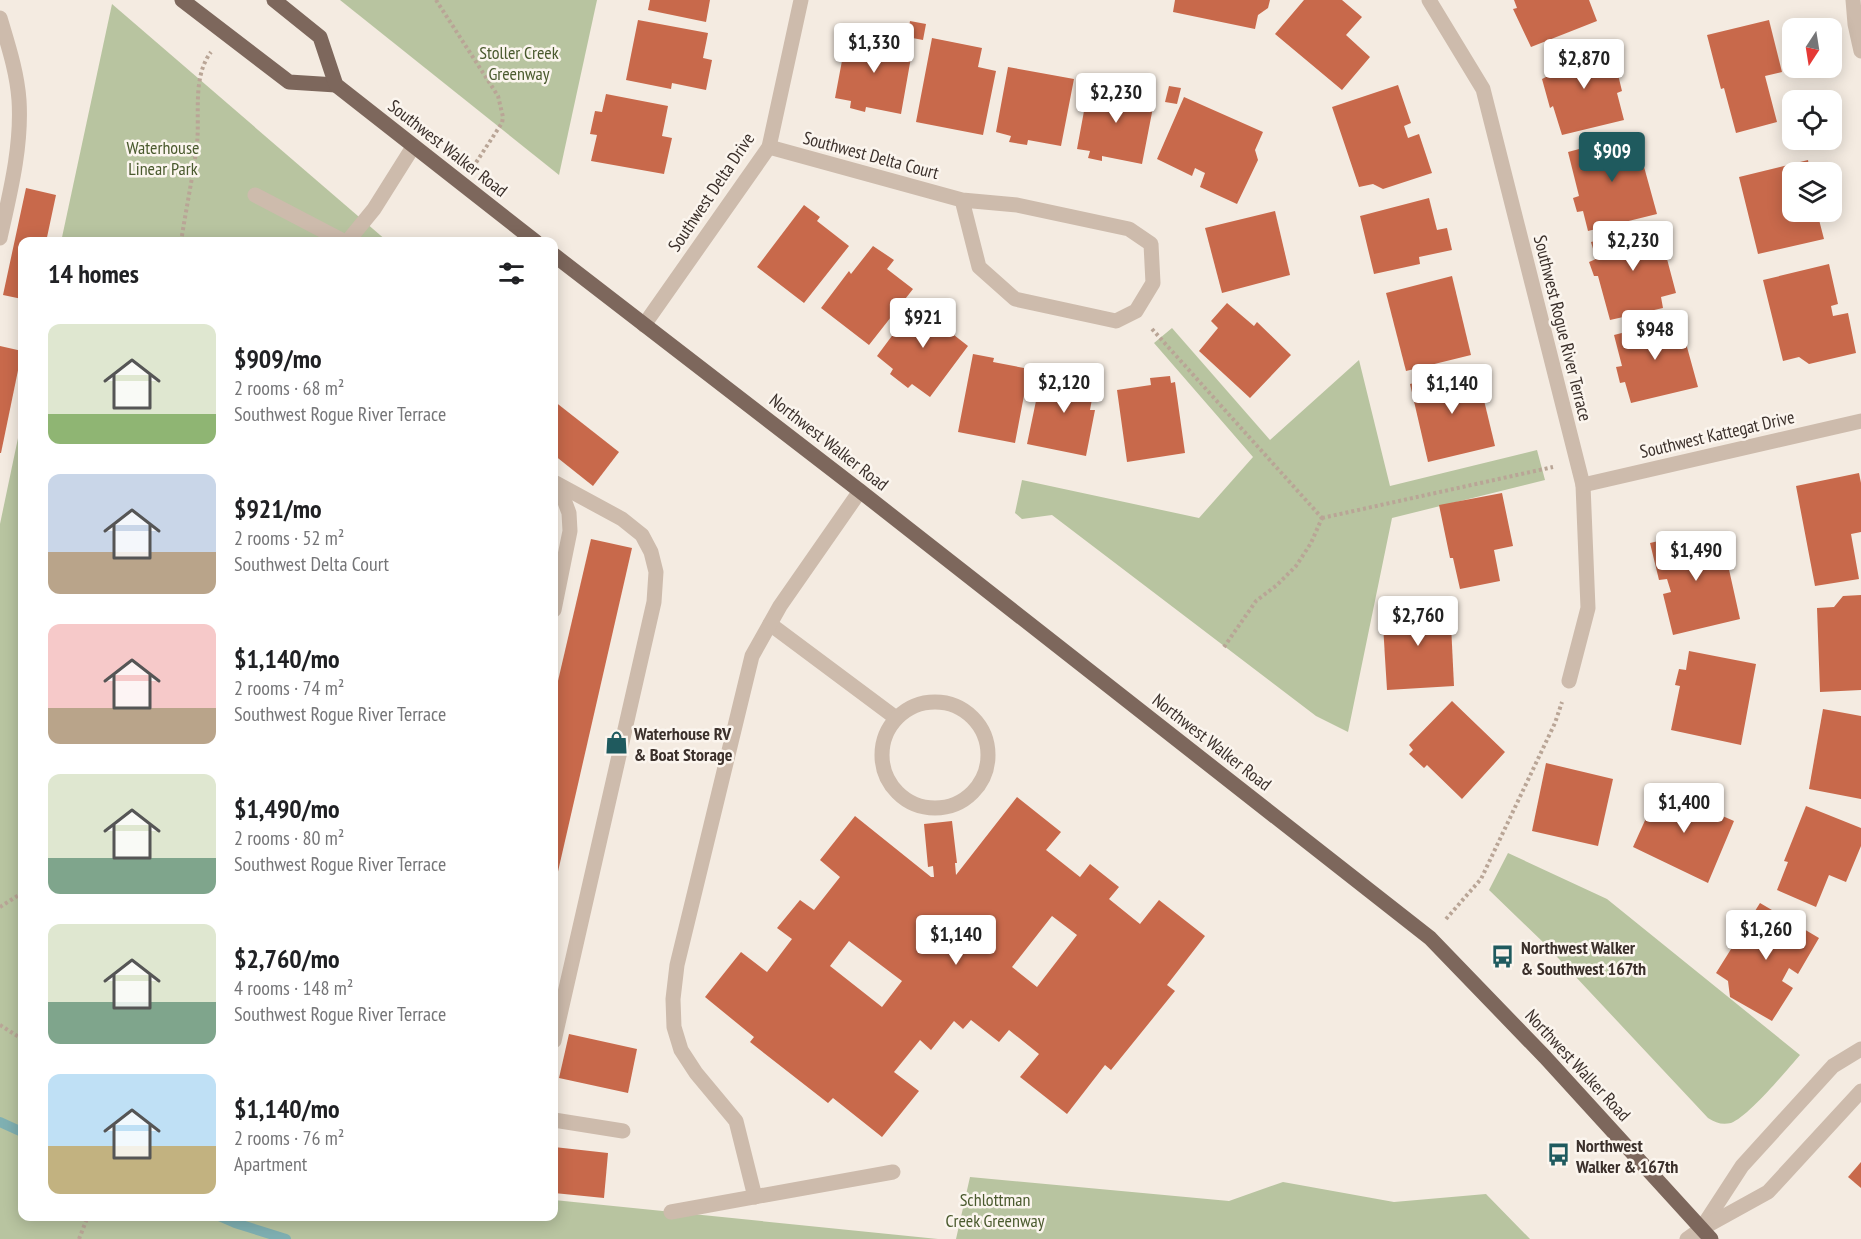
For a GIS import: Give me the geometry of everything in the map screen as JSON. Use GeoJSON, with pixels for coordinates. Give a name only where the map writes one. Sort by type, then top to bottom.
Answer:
{"type":"FeatureCollection","features":[{"type":"Feature","properties":{"kind":"main road"},"geometry":{"type":"LineString","coordinates":[[183,0],[289,82],[336,85],[320,37],[274,0]]}},
{"type":"Feature","properties":{"kind":"main road","name":"Southwest Walker Road"},"geometry":{"type":"LineString","coordinates":[[336,85],[530,237]]}},
{"type":"Feature","properties":{"kind":"main road"},"geometry":{"type":"LineString","coordinates":[[558,258],[644,325]]}},
{"type":"Feature","properties":{"kind":"main road","name":"Northwest Walker Road"},"geometry":{"type":"LineString","coordinates":[[644,325],[860,491],[1430,938],[1545,1057],[1706,1234]]}},
{"type":"Feature","properties":{"kind":"street","name":"Southwest Delta Drive"},"geometry":{"type":"LineString","coordinates":[[644,325],[769,147],[801,0]]}},
{"type":"Feature","properties":{"kind":"street","name":"Southwest Rogue River Terrace"},"geometry":{"type":"LineString","coordinates":[[1429,0],[1483,89],[1583,485],[1588,608],[1569,681]]}},
{"type":"Feature","properties":{"kind":"street"},"geometry":{"type":"LineString","coordinates":[[1852,0],[1861,51]]}},
{"type":"Feature","properties":{"kind":"street"},"geometry":{"type":"LineString","coordinates":[[0,18],[12,57],[19,100],[18,141],[0,238]]}},
{"type":"Feature","properties":{"kind":"street"},"geometry":{"type":"LineString","coordinates":[[350,237],[374,208],[413,147]]}},
{"type":"Feature","properties":{"kind":"street","name":"Southwest Delta Court"},"geometry":{"type":"LineString","coordinates":[[769,147],[962,200],[1017,205],[1129,229],[1150,244],[1152,283],[1136,311]]}},
{"type":"Feature","properties":{"kind":"street"},"geometry":{"type":"LineString","coordinates":[[255,195],[336,237]]}},
{"type":"Feature","properties":{"kind":"street"},"geometry":{"type":"LineString","coordinates":[[962,200],[980,267],[1015,299],[1116,321],[1136,311]]}},
{"type":"Feature","properties":{"kind":"street","name":"Southwest Kattegat Drive"},"geometry":{"type":"LineString","coordinates":[[1583,485],[1861,421]]}},
{"type":"Feature","properties":{"kind":"street"},"geometry":{"type":"LineString","coordinates":[[558,485],[622,519],[642,535],[651,552],[656,572],[654,602],[558,1023]]}},
{"type":"Feature","properties":{"kind":"street"},"geometry":{"type":"LineString","coordinates":[[558,488],[569,513],[570,531],[558,590]]}},
{"type":"Feature","properties":{"kind":"street"},"geometry":{"type":"LineString","coordinates":[[754,1197],[736,1121],[696,1073],[681,1050],[674,1027],[673,999],[676,965],[753,656],[770,624],[860,491]]}},
{"type":"Feature","properties":{"kind":"street"},"geometry":{"type":"LineString","coordinates":[[770,624],[896,718]]}},
{"type":"Feature","properties":{"kind":"street"},"geometry":{"type":"LineString","coordinates":[[928,702],[945,703],[962,709],[976,720],[985,736],[988,753],[986,771],[978,787],[966,799],[950,807],[933,809],[916,805],[900,796],[889,783],[882,767],[882,749],[886,732],[896,718],[910,708],[928,702]]}},
{"type":"Feature","properties":{"kind":"street"},"geometry":{"type":"LineString","coordinates":[[1706,1234],[1742,1166],[1833,1066],[1861,1049]]}},
{"type":"Feature","properties":{"kind":"street"},"geometry":{"type":"LineString","coordinates":[[1687,1239],[1706,1234],[1768,1192],[1861,1091]]}},
{"type":"Feature","properties":{"kind":"street"},"geometry":{"type":"LineString","coordinates":[[558,1121],[623,1131]]}},
{"type":"Feature","properties":{"kind":"street"},"geometry":{"type":"LineString","coordinates":[[671,1212],[893,1172]]}},
{"type":"Feature","properties":{"kind":"path"},"geometry":{"type":"LineString","coordinates":[[436,0],[498,96],[503,117],[502,123],[462,184]]}},
{"type":"Feature","properties":{"kind":"path"},"geometry":{"type":"LineString","coordinates":[[182,237],[197,144],[199,85],[204,61]]}},
{"type":"Feature","properties":{"kind":"path"},"geometry":{"type":"LineString","coordinates":[[1136,311],[1322,518]]}},
{"type":"Feature","properties":{"kind":"path"},"geometry":{"type":"LineString","coordinates":[[1322,518],[1577,462]]}},
{"type":"Feature","properties":{"kind":"path"},"geometry":{"type":"LineString","coordinates":[[1224,647],[1256,601],[1296,566],[1311,543],[1322,518]]}},
{"type":"Feature","properties":{"kind":"path"},"geometry":{"type":"LineString","coordinates":[[1430,938],[1481,879],[1555,723],[1569,681]]}},
{"type":"Feature","properties":{"kind":"path"},"geometry":{"type":"LineString","coordinates":[[0,907],[18,896]]}},
{"type":"Feature","properties":{"kind":"path"},"geometry":{"type":"LineString","coordinates":[[0,1025],[18,1036]]}},
{"type":"Feature","properties":{"kind":"path"},"geometry":{"type":"LineString","coordinates":[[79,1239],[86,1221]]}},
{"type":"Feature","properties":{"kind":"green space","name":"Stoller Creek Greenway"},"geometry":{"type":"Polygon","coordinates":[[[340,0],[597,0],[559,175],[340,0]]]}},
{"type":"Feature","properties":{"kind":"green space","name":"Waterhouse Linear Park"},"geometry":{"type":"Polygon","coordinates":[[[112,4],[382,237],[62,237],[112,4]]]}},
{"type":"Feature","properties":{"kind":"green space"},"geometry":{"type":"Polygon","coordinates":[[[1172,328],[1270,440],[1359,360],[1390,486],[1537,450],[1545,480],[1392,518],[1348,732],[1316,716],[1052,515],[1022,519],[1015,513],[1022,480],[1199,518],[1253,457],[1154,343],[1172,328]]]}},
{"type":"Feature","properties":{"kind":"green space"},"geometry":{"type":"Polygon","coordinates":[[[18,438],[18,1221],[558,1221],[558,1200],[938,1239],[0,1239],[0,524],[18,438]]]}},
{"type":"Feature","properties":{"kind":"green space"},"geometry":{"type":"Polygon","coordinates":[[[1508,853],[1607,899],[1800,1055],[1767,1092],[1738,1119],[1725,1124],[1708,1118],[1545,944],[1489,890],[1508,853]]]}},
{"type":"Feature","properties":{"kind":"green space","name":"Schlottman Creek Greenway"},"geometry":{"type":"Polygon","coordinates":[[[970,1177],[1229,1201],[1283,1182],[1394,1202],[1486,1194],[1530,1239],[956,1239],[970,1177]]]}},
{"type":"Feature","properties":{"kind":"building"},"geometry":{"type":"Polygon","coordinates":[[[650,0],[710,0],[706,22],[648,10],[650,0]]]}},
{"type":"Feature","properties":{"kind":"building"},"geometry":{"type":"Polygon","coordinates":[[[1175,0],[1270,0],[1268,8],[1258,15],[1255,29],[1173,12],[1175,0]]]}},
{"type":"Feature","properties":{"kind":"building"},"geometry":{"type":"Polygon","coordinates":[[[1304,0],[1342,0],[1362,17],[1346,35],[1370,57],[1342,90],[1275,34],[1304,0]]]}},
{"type":"Feature","properties":{"kind":"building"},"geometry":{"type":"Polygon","coordinates":[[[1514,0],[1589,0],[1597,21],[1531,47],[1513,9],[1517,8],[1514,0]]]}},
{"type":"Feature","properties":{"kind":"building"},"geometry":{"type":"Polygon","coordinates":[[[638,20],[708,33],[703,58],[712,60],[706,90],[672,83],[671,89],[626,80],[638,20]]]}},
{"type":"Feature","properties":{"kind":"building"},"geometry":{"type":"Polygon","coordinates":[[[1769,20],[1782,72],[1765,76],[1777,122],[1736,133],[1724,88],[1721,89],[1707,35],[1769,20]]]}},
{"type":"Feature","properties":{"kind":"building"},"geometry":{"type":"Polygon","coordinates":[[[910,21],[926,24],[923,40],[907,37],[910,21]]]}},
{"type":"Feature","properties":{"kind":"building"},"geometry":{"type":"Polygon","coordinates":[[[847,34],[913,46],[901,114],[866,107],[865,112],[850,108],[851,101],[835,98],[847,34]]]}},
{"type":"Feature","properties":{"kind":"building"},"geometry":{"type":"Polygon","coordinates":[[[932,38],[982,48],[978,67],[996,71],[983,135],[916,122],[932,38]]]}},
{"type":"Feature","properties":{"kind":"building"},"geometry":{"type":"Polygon","coordinates":[[[1611,46],[1622,91],[1617,93],[1624,120],[1562,135],[1553,106],[1550,108],[1542,79],[1548,76],[1544,62],[1611,46]]]}},
{"type":"Feature","properties":{"kind":"building"},"geometry":{"type":"Polygon","coordinates":[[[1008,67],[1074,79],[1061,146],[1028,140],[1027,145],[1009,142],[1011,136],[996,132],[1008,67]]]}},
{"type":"Feature","properties":{"kind":"building"},"geometry":{"type":"Polygon","coordinates":[[[1089,84],[1155,97],[1142,164],[1102,156],[1102,161],[1088,158],[1090,151],[1077,149],[1089,84]]]}},
{"type":"Feature","properties":{"kind":"building"},"geometry":{"type":"Polygon","coordinates":[[[1398,85],[1411,123],[1404,126],[1408,138],[1419,134],[1432,173],[1383,189],[1373,184],[1359,187],[1332,107],[1398,85]]]}},
{"type":"Feature","properties":{"kind":"building"},"geometry":{"type":"Polygon","coordinates":[[[1169,86],[1181,88],[1177,104],[1165,102],[1169,86]]]}},
{"type":"Feature","properties":{"kind":"building"},"geometry":{"type":"Polygon","coordinates":[[[606,94],[668,106],[662,136],[672,138],[664,174],[591,161],[597,135],[590,134],[595,111],[602,112],[606,94]]]}},
{"type":"Feature","properties":{"kind":"building"},"geometry":{"type":"Polygon","coordinates":[[[1184,97],[1263,132],[1255,150],[1258,160],[1237,204],[1200,187],[1205,173],[1195,168],[1192,176],[1157,159],[1184,97]]]}},
{"type":"Feature","properties":{"kind":"building"},"geometry":{"type":"Polygon","coordinates":[[[1635,134],[1657,214],[1588,231],[1583,211],[1577,212],[1573,198],[1579,196],[1568,152],[1635,134]]]}},
{"type":"Feature","properties":{"kind":"building"},"geometry":{"type":"Polygon","coordinates":[[[1782,166],[1782,222],[1820,222],[1824,239],[1758,254],[1739,177],[1782,166]]]}},
{"type":"Feature","properties":{"kind":"building"},"geometry":{"type":"Polygon","coordinates":[[[26,188],[56,195],[47,237],[18,237],[18,298],[3,295],[26,188]]]}},
{"type":"Feature","properties":{"kind":"building"},"geometry":{"type":"Polygon","coordinates":[[[1429,198],[1437,230],[1447,228],[1452,250],[1419,257],[1420,264],[1374,274],[1360,216],[1429,198]]]}},
{"type":"Feature","properties":{"kind":"building"},"geometry":{"type":"Polygon","coordinates":[[[804,205],[820,217],[817,221],[849,246],[804,303],[757,267],[804,205]]]}},
{"type":"Feature","properties":{"kind":"building"},"geometry":{"type":"Polygon","coordinates":[[[1275,211],[1290,275],[1222,293],[1205,228],[1275,211]]]}},
{"type":"Feature","properties":{"kind":"building"},"geometry":{"type":"Polygon","coordinates":[[[1658,225],[1676,293],[1661,297],[1663,308],[1610,320],[1598,276],[1594,276],[1589,262],[1596,259],[1591,242],[1658,225]]]}},
{"type":"Feature","properties":{"kind":"building"},"geometry":{"type":"Polygon","coordinates":[[[873,246],[894,260],[887,269],[913,289],[869,345],[821,308],[849,271],[851,274],[873,246]]]}},
{"type":"Feature","properties":{"kind":"building"},"geometry":{"type":"Polygon","coordinates":[[[1829,264],[1838,304],[1831,306],[1833,316],[1848,313],[1856,353],[1809,364],[1799,357],[1783,361],[1763,280],[1829,264]]]}},
{"type":"Feature","properties":{"kind":"building"},"geometry":{"type":"Polygon","coordinates":[[[1452,276],[1471,355],[1406,371],[1386,293],[1452,276]]]}},
{"type":"Feature","properties":{"kind":"building"},"geometry":{"type":"Polygon","coordinates":[[[920,298],[950,320],[945,328],[968,346],[930,397],[912,384],[908,388],[890,374],[893,369],[877,356],[920,298]]]}},
{"type":"Feature","properties":{"kind":"building"},"geometry":{"type":"Polygon","coordinates":[[[1227,303],[1254,326],[1257,322],[1291,355],[1250,398],[1199,351],[1218,328],[1211,321],[1227,303]]]}},
{"type":"Feature","properties":{"kind":"building"},"geometry":{"type":"Polygon","coordinates":[[[1679,318],[1698,387],[1631,403],[1625,382],[1620,383],[1616,367],[1622,366],[1614,335],[1679,318]]]}},
{"type":"Feature","properties":{"kind":"building"},"geometry":{"type":"Polygon","coordinates":[[[0,346],[18,350],[18,370],[0,453],[0,346]]]}},
{"type":"Feature","properties":{"kind":"building"},"geometry":{"type":"Polygon","coordinates":[[[973,354],[994,358],[993,362],[1029,369],[1015,443],[958,432],[973,354]]]}},
{"type":"Feature","properties":{"kind":"building"},"geometry":{"type":"Polygon","coordinates":[[[1476,367],[1495,446],[1428,462],[1410,384],[1476,367]]]}},
{"type":"Feature","properties":{"kind":"building"},"geometry":{"type":"Polygon","coordinates":[[[1072,371],[1096,377],[1090,410],[1095,410],[1086,456],[1027,444],[1041,377],[1070,382],[1072,371]]]}},
{"type":"Feature","properties":{"kind":"building"},"geometry":{"type":"Polygon","coordinates":[[[1170,376],[1171,383],[1175,382],[1185,453],[1127,462],[1117,390],[1151,385],[1150,378],[1170,376]]]}},
{"type":"Feature","properties":{"kind":"building"},"geometry":{"type":"Polygon","coordinates":[[[558,404],[619,452],[593,486],[558,458],[558,404]]]}},
{"type":"Feature","properties":{"kind":"building"},"geometry":{"type":"Polygon","coordinates":[[[1859,473],[1861,532],[1851,534],[1859,579],[1815,586],[1796,486],[1859,473]]]}},
{"type":"Feature","properties":{"kind":"building"},"geometry":{"type":"Polygon","coordinates":[[[1502,493],[1513,546],[1494,550],[1500,581],[1460,589],[1453,558],[1450,558],[1439,505],[1502,493]]]}},
{"type":"Feature","properties":{"kind":"building"},"geometry":{"type":"Polygon","coordinates":[[[1696,532],[1709,540],[1722,538],[1740,619],[1673,635],[1663,594],[1671,592],[1667,579],[1659,580],[1650,543],[1696,532]]]}},
{"type":"Feature","properties":{"kind":"building"},"geometry":{"type":"Polygon","coordinates":[[[591,539],[632,548],[558,872],[558,681],[591,539]]]}},
{"type":"Feature","properties":{"kind":"building"},"geometry":{"type":"Polygon","coordinates":[[[1861,595],[1861,690],[1820,692],[1817,608],[1834,607],[1843,596],[1861,595]]]}},
{"type":"Feature","properties":{"kind":"building"},"geometry":{"type":"Polygon","coordinates":[[[1450,604],[1454,686],[1387,690],[1382,609],[1450,604]]]}},
{"type":"Feature","properties":{"kind":"building"},"geometry":{"type":"Polygon","coordinates":[[[1689,651],[1756,664],[1741,745],[1671,730],[1680,686],[1675,685],[1679,669],[1686,670],[1689,651]]]}},
{"type":"Feature","properties":{"kind":"building"},"geometry":{"type":"Polygon","coordinates":[[[1452,701],[1505,752],[1462,799],[1427,765],[1424,768],[1409,754],[1413,750],[1409,745],[1452,701]]]}},
{"type":"Feature","properties":{"kind":"building"},"geometry":{"type":"Polygon","coordinates":[[[1823,709],[1861,716],[1861,799],[1809,789],[1823,709]]]}},
{"type":"Feature","properties":{"kind":"building"},"geometry":{"type":"Polygon","coordinates":[[[1546,763],[1613,779],[1598,846],[1532,831],[1546,763]]]}},
{"type":"Feature","properties":{"kind":"building"},"geometry":{"type":"Polygon","coordinates":[[[1661,785],[1692,800],[1693,797],[1713,807],[1711,811],[1734,821],[1708,883],[1633,847],[1661,785]]]}},
{"type":"Feature","properties":{"kind":"building"},"geometry":{"type":"Polygon","coordinates":[[[1017,797],[1061,832],[1046,850],[1080,877],[1090,864],[1119,887],[1109,899],[1140,924],[1159,900],[1205,936],[1167,985],[1175,991],[1111,1070],[1105,1065],[1067,1114],[1020,1077],[1039,1054],[1009,1030],[999,1042],[971,1020],[963,1029],[954,1021],[931,1050],[920,1040],[894,1072],[919,1091],[882,1137],[833,1098],[828,1103],[750,1042],[754,1037],[705,997],[741,952],[767,972],[792,939],[777,928],[800,900],[814,910],[840,877],[820,860],[855,816],[931,877],[934,877],[933,866],[928,867],[924,824],[952,821],[957,863],[955,863],[956,875],[1017,797]],[[1052,916],[1012,967],[1037,987],[1077,935],[1052,916]],[[849,941],[830,966],[882,1007],[902,981],[849,941]]]}},
{"type":"Feature","properties":{"kind":"building"},"geometry":{"type":"Polygon","coordinates":[[[1806,806],[1861,828],[1861,846],[1846,882],[1829,875],[1816,907],[1777,890],[1788,862],[1784,861],[1806,806]]]}},
{"type":"Feature","properties":{"kind":"building"},"geometry":{"type":"Polygon","coordinates":[[[1760,903],[1819,938],[1798,974],[1789,968],[1782,981],[1793,988],[1772,1021],[1730,997],[1728,981],[1716,973],[1760,903]]]}},
{"type":"Feature","properties":{"kind":"building"},"geometry":{"type":"Polygon","coordinates":[[[569,1034],[637,1049],[628,1093],[559,1078],[569,1034]]]}},
{"type":"Feature","properties":{"kind":"building"},"geometry":{"type":"Polygon","coordinates":[[[558,1147],[608,1153],[604,1198],[558,1193],[558,1147]]]}},
{"type":"Feature","properties":{"kind":"building"},"geometry":{"type":"Polygon","coordinates":[[[1861,1162],[1861,1188],[1848,1177],[1861,1162]]]}},
{"type":"Feature","properties":{"kind":"waterway"},"geometry":{"type":"LineString","coordinates":[[0,1122],[18,1130]]}},
{"type":"Feature","properties":{"kind":"waterway"},"geometry":{"type":"LineString","coordinates":[[230,1221],[286,1239]]}},
{"type":"Feature","properties":{"kind":"place","name":"Waterhouse RV & Boat Storage"},"geometry":{"type":"Point","coordinates":[616,743]}},
{"type":"Feature","properties":{"kind":"place","name":"Northwest Walker & Southwest 167th"},"geometry":{"type":"Point","coordinates":[1503,957]}},
{"type":"Feature","properties":{"kind":"place","name":"Northwest Walker & 167th"},"geometry":{"type":"Point","coordinates":[1558,1155]}}]}
